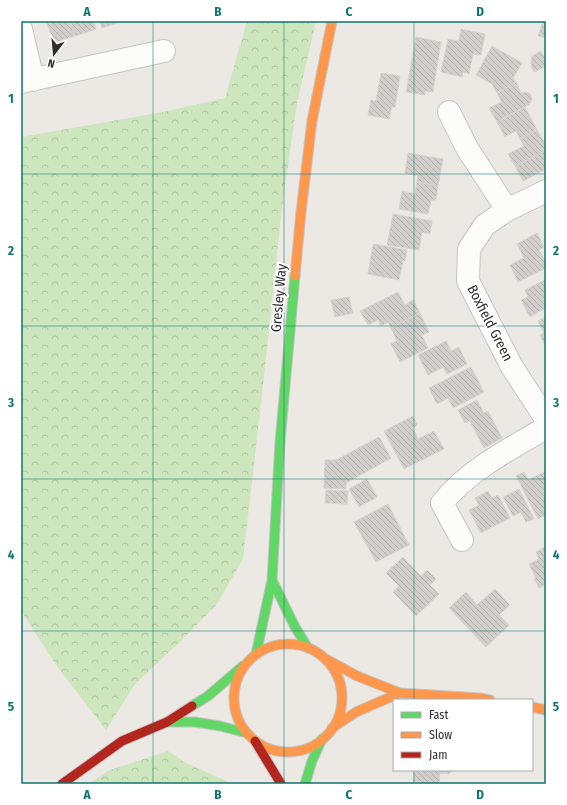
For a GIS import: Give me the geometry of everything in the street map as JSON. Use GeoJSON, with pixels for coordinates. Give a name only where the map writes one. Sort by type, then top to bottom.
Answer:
{"type":"FeatureCollection","features":[{"type":"Feature","properties":{"kind":"main road","name":"Gresley Way"},"geometry":{"type":"LineString","coordinates":[[256,654],[272,580],[280,442],[301,212],[312,121],[332,21]]}},
{"type":"Feature","properties":{"kind":"main road","name":"Gresley Way"},"geometry":{"type":"LineString","coordinates":[[272,580],[295,627],[308,648]]}},
{"type":"Feature","properties":{"kind":"main road"},"geometry":{"type":"LineString","coordinates":[[62,784],[122,741],[167,722],[208,696],[256,654],[281,644],[295,644],[308,648],[357,676],[400,693],[485,699]]}},
{"type":"Feature","properties":{"kind":"main road"},"geometry":{"type":"LineString","coordinates":[[305,784],[312,761],[322,740],[332,728],[339,715],[342,701],[341,686],[336,673],[324,658]]}},
{"type":"Feature","properties":{"kind":"main road"},"geometry":{"type":"LineString","coordinates":[[246,664],[236,682],[234,706],[242,727],[247,733],[268,748],[280,751],[295,751],[310,747],[322,740]]}},
{"type":"Feature","properties":{"kind":"main road"},"geometry":{"type":"LineString","coordinates":[[332,728],[356,712],[400,693]]}},
{"type":"Feature","properties":{"kind":"main road"},"geometry":{"type":"LineString","coordinates":[[533,707],[546,710]]}},
{"type":"Feature","properties":{"kind":"main road"},"geometry":{"type":"LineString","coordinates":[[167,722],[195,722],[220,726],[247,733]]}},
{"type":"Feature","properties":{"kind":"main road"},"geometry":{"type":"LineString","coordinates":[[255,740],[281,784]]}},
{"type":"Feature","properties":{"kind":"street"},"geometry":{"type":"LineString","coordinates":[[21,29],[27,81],[164,51]]}},
{"type":"Feature","properties":{"kind":"street"},"geometry":{"type":"LineString","coordinates":[[449,112],[467,148],[507,210]]}},
{"type":"Feature","properties":{"kind":"street","name":"Boxfield Green"},"geometry":{"type":"LineString","coordinates":[[546,191],[507,210],[485,225],[469,249],[468,281],[512,367],[546,419]]}},
{"type":"Feature","properties":{"kind":"street"},"geometry":{"type":"LineString","coordinates":[[462,540],[442,503],[454,489],[496,457],[546,428]]}},
{"type":"Feature","properties":{"kind":"green space"},"geometry":{"type":"Polygon","coordinates":[[[247,21],[316,21],[297,103],[282,207],[243,559],[217,604],[185,637],[135,684],[106,730],[58,668],[21,611],[21,137],[163,112],[225,98],[247,21]]]}},
{"type":"Feature","properties":{"kind":"green space"},"geometry":{"type":"Polygon","coordinates":[[[168,751],[186,763],[233,784],[88,784],[110,770],[168,751]]]}},
{"type":"Feature","properties":{"kind":"building"},"geometry":{"type":"Polygon","coordinates":[[[46,21],[70,21],[75,36],[54,43],[46,21]]]}},
{"type":"Feature","properties":{"kind":"building"},"geometry":{"type":"Polygon","coordinates":[[[70,21],[93,21],[96,29],[75,36],[70,21]]]}},
{"type":"Feature","properties":{"kind":"building"},"geometry":{"type":"Polygon","coordinates":[[[100,21],[123,21],[102,28],[100,21]]]}},
{"type":"Feature","properties":{"kind":"building"},"geometry":{"type":"Polygon","coordinates":[[[543,21],[546,21],[546,38],[538,36],[543,21]]]}},
{"type":"Feature","properties":{"kind":"building"},"geometry":{"type":"Polygon","coordinates":[[[461,29],[485,34],[481,55],[473,54],[469,74],[463,72],[462,77],[441,72],[448,39],[459,41],[461,29]]]}},
{"type":"Feature","properties":{"kind":"building"},"geometry":{"type":"Polygon","coordinates":[[[416,37],[441,42],[433,92],[425,91],[425,95],[406,92],[416,37]]]}},
{"type":"Feature","properties":{"kind":"building"},"geometry":{"type":"Polygon","coordinates":[[[492,46],[522,63],[513,78],[516,82],[497,93],[492,84],[476,75],[492,46]]]}},
{"type":"Feature","properties":{"kind":"building"},"geometry":{"type":"Polygon","coordinates":[[[541,51],[546,60],[546,66],[534,72],[531,66],[532,56],[541,51]]]}},
{"type":"Feature","properties":{"kind":"building"},"geometry":{"type":"Polygon","coordinates":[[[381,73],[400,76],[395,107],[392,107],[389,119],[368,115],[371,100],[376,101],[381,73]]]}},
{"type":"Feature","properties":{"kind":"building"},"geometry":{"type":"Polygon","coordinates":[[[516,82],[521,93],[526,92],[530,94],[532,98],[531,102],[497,122],[489,108],[502,102],[497,93],[516,82]]]}},
{"type":"Feature","properties":{"kind":"building"},"geometry":{"type":"Polygon","coordinates":[[[525,107],[537,130],[520,139],[516,131],[505,137],[497,122],[525,107]]]}},
{"type":"Feature","properties":{"kind":"building"},"geometry":{"type":"Polygon","coordinates":[[[537,130],[546,145],[546,150],[515,166],[508,154],[524,146],[520,139],[537,130]]]}},
{"type":"Feature","properties":{"kind":"building"},"geometry":{"type":"Polygon","coordinates":[[[546,150],[546,169],[523,181],[515,166],[546,150]]]}},
{"type":"Feature","properties":{"kind":"building"},"geometry":{"type":"Polygon","coordinates":[[[408,153],[443,159],[438,186],[417,182],[418,176],[405,173],[408,153]]]}},
{"type":"Feature","properties":{"kind":"building"},"geometry":{"type":"Polygon","coordinates":[[[417,182],[438,186],[436,200],[431,200],[428,214],[399,209],[402,191],[415,194],[417,182]]]}},
{"type":"Feature","properties":{"kind":"building"},"geometry":{"type":"Polygon","coordinates":[[[393,214],[432,221],[430,234],[422,232],[419,250],[387,245],[393,214]]]}},
{"type":"Feature","properties":{"kind":"building"},"geometry":{"type":"Polygon","coordinates":[[[537,233],[544,247],[539,250],[546,263],[546,268],[518,282],[510,265],[524,258],[517,244],[537,233]]]}},
{"type":"Feature","properties":{"kind":"building"},"geometry":{"type":"Polygon","coordinates":[[[373,244],[407,250],[399,280],[368,274],[373,244]]]}},
{"type":"Feature","properties":{"kind":"building"},"geometry":{"type":"Polygon","coordinates":[[[546,279],[546,308],[530,317],[521,300],[528,297],[525,290],[546,279]]]}},
{"type":"Feature","properties":{"kind":"building"},"geometry":{"type":"Polygon","coordinates":[[[398,292],[405,305],[413,300],[420,313],[391,328],[388,322],[381,326],[378,320],[368,325],[360,311],[398,292]]]}},
{"type":"Feature","properties":{"kind":"building"},"geometry":{"type":"Polygon","coordinates":[[[349,297],[353,313],[335,317],[331,300],[349,297]]]}},
{"type":"Feature","properties":{"kind":"building"},"geometry":{"type":"Polygon","coordinates":[[[420,313],[429,332],[422,335],[428,348],[400,362],[391,344],[397,341],[391,328],[420,313]]]}},
{"type":"Feature","properties":{"kind":"building"},"geometry":{"type":"Polygon","coordinates":[[[546,317],[546,347],[540,335],[544,333],[538,321],[546,317]]]}},
{"type":"Feature","properties":{"kind":"building"},"geometry":{"type":"Polygon","coordinates":[[[446,341],[451,351],[459,347],[467,364],[447,374],[443,367],[428,375],[418,355],[446,341]]]}},
{"type":"Feature","properties":{"kind":"building"},"geometry":{"type":"Polygon","coordinates":[[[471,367],[484,392],[453,408],[448,398],[437,404],[429,388],[471,367]]]}},
{"type":"Feature","properties":{"kind":"building"},"geometry":{"type":"Polygon","coordinates":[[[477,400],[484,413],[488,411],[502,438],[484,448],[470,421],[465,423],[458,410],[477,400]]]}},
{"type":"Feature","properties":{"kind":"building"},"geometry":{"type":"Polygon","coordinates":[[[413,416],[417,425],[413,428],[418,439],[434,431],[444,449],[404,469],[384,431],[413,416]]]}},
{"type":"Feature","properties":{"kind":"building"},"geometry":{"type":"Polygon","coordinates":[[[379,437],[391,458],[346,483],[346,489],[324,488],[325,460],[336,460],[379,437]]]}},
{"type":"Feature","properties":{"kind":"building"},"geometry":{"type":"Polygon","coordinates":[[[546,471],[546,515],[538,519],[516,476],[524,472],[528,480],[546,471]]]}},
{"type":"Feature","properties":{"kind":"building"},"geometry":{"type":"Polygon","coordinates":[[[367,479],[377,497],[359,507],[349,489],[367,479]]]}},
{"type":"Feature","properties":{"kind":"building"},"geometry":{"type":"Polygon","coordinates":[[[519,489],[534,519],[526,522],[521,512],[513,516],[503,497],[519,489]]]}},
{"type":"Feature","properties":{"kind":"building"},"geometry":{"type":"Polygon","coordinates":[[[326,490],[348,491],[347,504],[325,503],[326,490]]]}},
{"type":"Feature","properties":{"kind":"building"},"geometry":{"type":"Polygon","coordinates":[[[488,491],[492,498],[498,495],[510,518],[481,533],[469,510],[479,505],[475,498],[488,491]]]}},
{"type":"Feature","properties":{"kind":"building"},"geometry":{"type":"Polygon","coordinates":[[[388,504],[409,545],[376,562],[354,522],[388,504]]]}},
{"type":"Feature","properties":{"kind":"building"},"geometry":{"type":"Polygon","coordinates":[[[546,546],[546,584],[539,588],[529,564],[539,559],[536,552],[546,546]]]}},
{"type":"Feature","properties":{"kind":"building"},"geometry":{"type":"Polygon","coordinates":[[[403,557],[421,576],[427,570],[436,579],[430,585],[439,594],[416,616],[393,592],[399,586],[386,573],[403,557]]]}},
{"type":"Feature","properties":{"kind":"building"},"geometry":{"type":"Polygon","coordinates":[[[495,589],[510,605],[499,615],[509,625],[486,647],[449,608],[466,592],[477,605],[495,589]]]}},
{"type":"Feature","properties":{"kind":"building"},"geometry":{"type":"Polygon","coordinates":[[[414,771],[452,771],[449,774],[440,773],[439,784],[422,784],[422,782],[413,781],[414,771]]]}},
{"type":"Feature","properties":{"kind":"traffic: fast"},"geometry":{"type":"LineString","coordinates":[[256,654],[272,580],[280,442],[295,276]]}},
{"type":"Feature","properties":{"kind":"traffic: fast"},"geometry":{"type":"LineString","coordinates":[[272,580],[295,627],[308,648]]}},
{"type":"Feature","properties":{"kind":"traffic: fast"},"geometry":{"type":"LineString","coordinates":[[192,706],[208,696],[243,666]]}},
{"type":"Feature","properties":{"kind":"traffic: fast"},"geometry":{"type":"LineString","coordinates":[[167,722],[195,722],[220,726],[247,733]]}},
{"type":"Feature","properties":{"kind":"traffic: fast"},"geometry":{"type":"LineString","coordinates":[[305,784],[312,761],[322,739]]}},
{"type":"Feature","properties":{"kind":"traffic: slow"},"geometry":{"type":"LineString","coordinates":[[295,276],[312,121],[332,21]]}},
{"type":"Feature","properties":{"kind":"traffic: slow"},"geometry":{"type":"LineString","coordinates":[[288,644],[298,645],[318,653],[326,660],[333,668],[341,688],[342,698],[341,708],[333,728],[326,736],[318,743],[298,751],[288,752],[278,751],[258,743],[250,736],[243,728],[235,708],[234,698],[235,688],[243,668],[250,660],[258,653],[278,645],[288,644]]}},
{"type":"Feature","properties":{"kind":"traffic: slow"},"geometry":{"type":"LineString","coordinates":[[326,659],[357,676],[400,693],[485,699]]}},
{"type":"Feature","properties":{"kind":"traffic: slow"},"geometry":{"type":"LineString","coordinates":[[332,728],[356,712],[400,693]]}},
{"type":"Feature","properties":{"kind":"traffic: slow"},"geometry":{"type":"LineString","coordinates":[[533,707],[546,710]]}},
{"type":"Feature","properties":{"kind":"traffic: jam"},"geometry":{"type":"LineString","coordinates":[[62,784],[122,741],[167,722],[192,706]]}},
{"type":"Feature","properties":{"kind":"traffic: jam"},"geometry":{"type":"LineString","coordinates":[[255,741],[281,784]]}}]}
